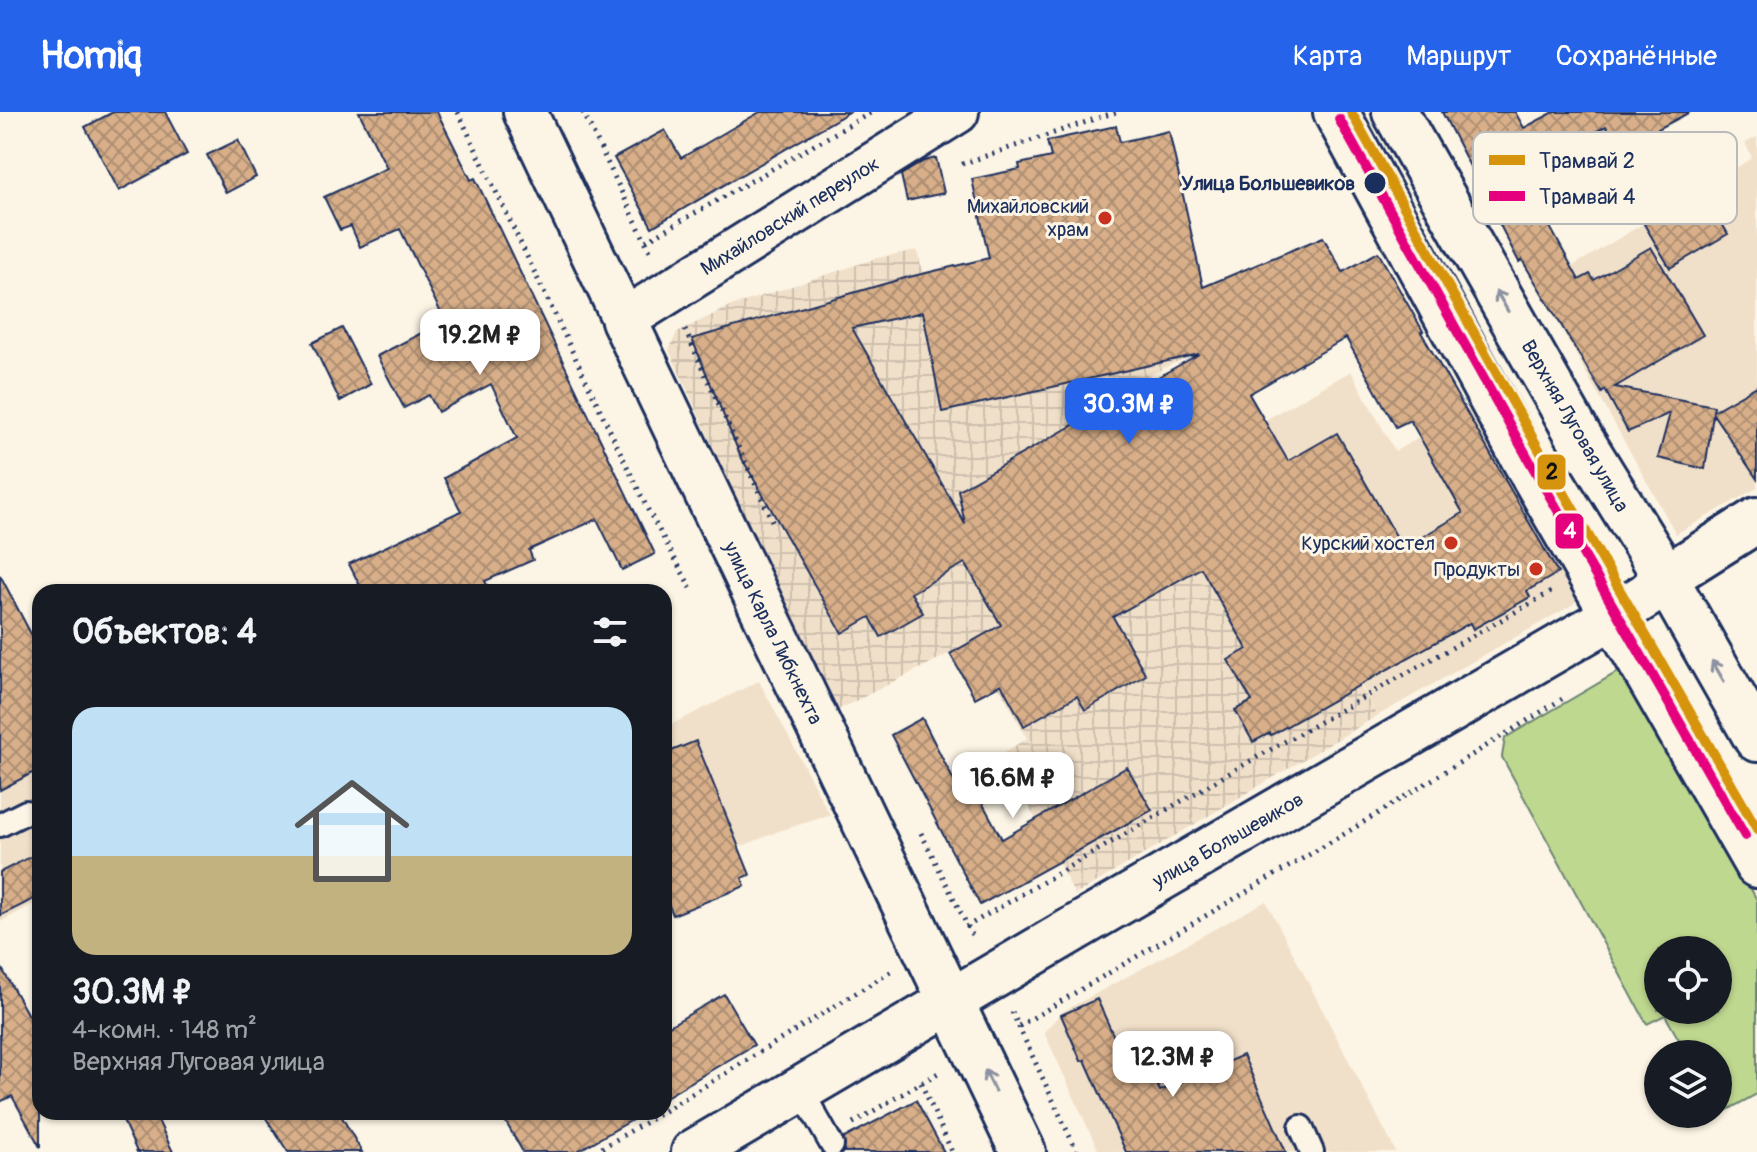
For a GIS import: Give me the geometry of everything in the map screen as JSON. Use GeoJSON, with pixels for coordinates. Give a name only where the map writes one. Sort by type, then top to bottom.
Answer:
{"type":"FeatureCollection","features":[{"type":"Feature","properties":{"kind":"main road"},"geometry":{"type":"LineString","coordinates":[[1336,112],[1525,461],[1757,865]]}},
{"type":"Feature","properties":{"kind":"main road","name":"Верхняя Луговая улица"},"geometry":{"type":"LineString","coordinates":[[1395,112],[1577,433],[1757,739]]}},
{"type":"Feature","properties":{"kind":"main road","name":"улица Карла Либкнехта"},"geometry":{"type":"LineString","coordinates":[[624,320],[1023,1152]]}},
{"type":"Feature","properties":{"kind":"main road","name":"улица Большевиков"},"geometry":{"type":"LineString","coordinates":[[699,1151],[994,977],[1606,601],[1647,595],[1665,578],[1757,520]]}},
{"type":"Feature","properties":{"kind":"street","name":"улица Карла Либкнехта"},"geometry":{"type":"LineString","coordinates":[[525,112],[624,320]]}},
{"type":"Feature","properties":{"kind":"street","name":"Михайловский переулок"},"geometry":{"type":"LineString","coordinates":[[624,320],[957,112]]}},
{"type":"Feature","properties":{"kind":"lane"},"geometry":{"type":"LineString","coordinates":[[0,825],[26,812]]}},
{"type":"Feature","properties":{"kind":"lane"},"geometry":{"type":"LineString","coordinates":[[801,1090],[830,1142]]}},
{"type":"Feature","properties":{"kind":"lane"},"geometry":{"type":"LineString","coordinates":[[1301,1127],[1312,1152]]}},
{"type":"Feature","properties":{"kind":"path"},"geometry":{"type":"LineString","coordinates":[[458,112],[641,495],[692,590]]}},
{"type":"Feature","properties":{"kind":"path"},"geometry":{"type":"LineString","coordinates":[[583,112],[646,241],[777,532]]}},
{"type":"Feature","properties":{"kind":"path"},"geometry":{"type":"LineString","coordinates":[[646,241],[872,112]]}},
{"type":"Feature","properties":{"kind":"path"},"geometry":{"type":"LineString","coordinates":[[962,164],[1116,112]]}},
{"type":"Feature","properties":{"kind":"path"},"geometry":{"type":"LineString","coordinates":[[672,1106],[968,926],[1245,764],[1572,580],[1606,601]]}},
{"type":"Feature","properties":{"kind":"path"},"geometry":{"type":"LineString","coordinates":[[830,1142],[921,1083],[1346,833],[1570,694]]}},
{"type":"Feature","properties":{"kind":"path"},"geometry":{"type":"LineString","coordinates":[[918,827],[1019,1025],[1077,1152]]}},
{"type":"Feature","properties":{"kind":"path"},"geometry":{"type":"LineString","coordinates":[[921,1083],[952,1152]]}},
{"type":"Feature","properties":{"kind":"path"},"geometry":{"type":"LineString","coordinates":[[595,1152],[649,1120]]}},
{"type":"Feature","properties":{"kind":"shaded area"},"geometry":{"type":"Polygon","coordinates":[[[1757,137],[1757,488],[1676,534],[1538,287],[1643,224],[1737,224],[1737,167],[1752,158],[1745,143],[1757,137]]]}},
{"type":"Feature","properties":{"kind":"shaded area"},"geometry":{"type":"Polygon","coordinates":[[[917,250],[923,274],[960,265],[1200,350],[1113,394],[1114,402],[1295,569],[1377,716],[1075,895],[1002,754],[1027,738],[974,641],[834,712],[669,350],[677,332],[731,306],[877,258],[917,250]]]}},
{"type":"Feature","properties":{"kind":"shaded area"},"geometry":{"type":"Polygon","coordinates":[[[1351,371],[1395,451],[1483,403],[1585,593],[1572,605],[1377,716],[1361,685],[1195,460],[1351,371]]]}},
{"type":"Feature","properties":{"kind":"shaded area"},"geometry":{"type":"Polygon","coordinates":[[[32,657],[32,905],[0,922],[0,671],[32,657]]]}},
{"type":"Feature","properties":{"kind":"shaded area"},"geometry":{"type":"Polygon","coordinates":[[[759,681],[830,815],[779,831],[672,875],[672,724],[759,681]]]}},
{"type":"Feature","properties":{"kind":"shaded area"},"geometry":{"type":"Polygon","coordinates":[[[1266,901],[1396,1152],[1099,1152],[1044,1032],[1062,1012],[1266,901]]]}},
{"type":"Feature","properties":{"kind":"green space"},"geometry":{"type":"Polygon","coordinates":[[[1628,666],[1757,900],[1757,1094],[1732,1108],[1732,1040],[1679,1040],[1670,1024],[1732,1024],[1732,936],[1644,936],[1644,1018],[1502,757],[1505,738],[1628,666]]]}},
{"type":"Feature","properties":{"kind":"building"},"geometry":{"type":"Polygon","coordinates":[[[113,112],[165,112],[187,154],[119,191],[85,127],[113,112]]]}},
{"type":"Feature","properties":{"kind":"building"},"geometry":{"type":"Polygon","coordinates":[[[359,112],[437,112],[471,180],[475,178],[655,554],[622,570],[597,519],[529,550],[533,560],[485,581],[486,584],[359,584],[349,564],[461,511],[444,478],[517,438],[491,384],[438,412],[429,395],[404,408],[377,356],[445,321],[400,229],[360,247],[351,226],[340,230],[324,197],[387,168],[359,112]]]}},
{"type":"Feature","properties":{"kind":"building"},"geometry":{"type":"Polygon","coordinates":[[[760,112],[849,112],[652,227],[614,158],[665,130],[681,158],[760,112]]]}},
{"type":"Feature","properties":{"kind":"building"},"geometry":{"type":"Polygon","coordinates":[[[1442,112],[1515,112],[1524,128],[1554,112],[1690,112],[1653,132],[1609,132],[1606,126],[1595,132],[1473,132],[1473,172],[1442,112]]]}},
{"type":"Feature","properties":{"kind":"building"},"geometry":{"type":"Polygon","coordinates":[[[1116,126],[1120,142],[1169,131],[1203,287],[1323,237],[1343,272],[1378,252],[1558,573],[1527,591],[1530,597],[1473,629],[1470,623],[1271,735],[1253,742],[1235,710],[1252,701],[1228,660],[1247,649],[1201,568],[1113,617],[1146,675],[1085,710],[1077,696],[1024,726],[1001,684],[975,698],[950,654],[1001,625],[965,563],[911,593],[923,613],[881,637],[870,617],[842,633],[740,455],[692,339],[905,278],[989,258],[972,179],[1020,169],[1019,164],[1051,157],[1047,141],[1116,126]],[[923,312],[852,328],[965,524],[958,490],[1199,354],[942,412],[923,312]],[[1346,338],[1249,394],[1288,461],[1337,433],[1403,548],[1463,513],[1410,420],[1396,427],[1346,338]]]}},
{"type":"Feature","properties":{"kind":"building"},"geometry":{"type":"Polygon","coordinates":[[[238,140],[256,177],[226,193],[207,155],[238,140]]]}},
{"type":"Feature","properties":{"kind":"building"},"geometry":{"type":"Polygon","coordinates":[[[936,158],[944,193],[907,201],[901,175],[924,161],[936,158]]]}},
{"type":"Feature","properties":{"kind":"building"},"geometry":{"type":"Polygon","coordinates":[[[1499,224],[1548,224],[1579,280],[1590,274],[1594,280],[1651,247],[1703,335],[1615,387],[1714,406],[1713,411],[1757,386],[1757,479],[1713,414],[1705,469],[1658,458],[1670,413],[1628,432],[1605,390],[1602,393],[1522,260],[1519,262],[1499,224]]]}},
{"type":"Feature","properties":{"kind":"building"},"geometry":{"type":"Polygon","coordinates":[[[1644,224],[1722,224],[1728,234],[1670,268],[1644,224]]]}},
{"type":"Feature","properties":{"kind":"building"},"geometry":{"type":"Polygon","coordinates":[[[342,328],[371,384],[340,401],[312,343],[342,328]]]}},
{"type":"Feature","properties":{"kind":"building"},"geometry":{"type":"Polygon","coordinates":[[[0,575],[32,636],[32,773],[0,790],[0,575]]]}},
{"type":"Feature","properties":{"kind":"building"},"geometry":{"type":"Polygon","coordinates":[[[922,718],[958,789],[971,782],[1002,839],[1127,767],[1152,810],[980,905],[891,735],[922,718]]]}},
{"type":"Feature","properties":{"kind":"building"},"geometry":{"type":"Polygon","coordinates":[[[696,741],[750,875],[742,878],[745,886],[673,915],[672,913],[672,751],[696,741]]]}},
{"type":"Feature","properties":{"kind":"building"},"geometry":{"type":"Polygon","coordinates":[[[32,856],[32,900],[0,916],[0,872],[32,856]]]}},
{"type":"Feature","properties":{"kind":"building"},"geometry":{"type":"Polygon","coordinates":[[[0,965],[32,1023],[32,1120],[40,1120],[40,1147],[12,1096],[0,1102],[0,965]]]}},
{"type":"Feature","properties":{"kind":"building"},"geometry":{"type":"Polygon","coordinates":[[[724,994],[754,1045],[672,1093],[672,1024],[724,994]]]}},
{"type":"Feature","properties":{"kind":"building"},"geometry":{"type":"Polygon","coordinates":[[[1097,999],[1132,1077],[1150,1069],[1160,1091],[1243,1055],[1286,1152],[1126,1152],[1061,1015],[1097,999]]]}},
{"type":"Feature","properties":{"kind":"building"},"geometry":{"type":"Polygon","coordinates":[[[916,1100],[944,1152],[844,1152],[844,1138],[916,1100]]]}},
{"type":"Feature","properties":{"kind":"building"},"geometry":{"type":"Polygon","coordinates":[[[123,1120],[158,1120],[173,1152],[137,1152],[123,1120]]]}},
{"type":"Feature","properties":{"kind":"building"},"geometry":{"type":"Polygon","coordinates":[[[267,1120],[344,1120],[362,1152],[288,1152],[267,1120]]]}},
{"type":"Feature","properties":{"kind":"building"},"geometry":{"type":"Polygon","coordinates":[[[505,1120],[632,1120],[576,1152],[523,1152],[505,1120]]]}},
{"type":"Feature","properties":{"kind":"tram line","name":"2"},"geometry":{"type":"LineString","coordinates":[[1351,112],[1541,453],[1757,829]]}},
{"type":"Feature","properties":{"kind":"tram line","name":"4"},"geometry":{"type":"LineString","coordinates":[[1339,119],[1529,460],[1745,836]]}},
{"type":"Feature","properties":{"kind":"place","name":"Улица Большевиков"},"geometry":{"type":"Point","coordinates":[1375,183]}},
{"type":"Feature","properties":{"kind":"place","name":"Михайловский храм"},"geometry":{"type":"Point","coordinates":[1105,218]}},
{"type":"Feature","properties":{"kind":"place","name":"Курский хостел"},"geometry":{"type":"Point","coordinates":[1451,543]}},
{"type":"Feature","properties":{"kind":"place","name":"Продукты"},"geometry":{"type":"Point","coordinates":[1536,569]}}]}
